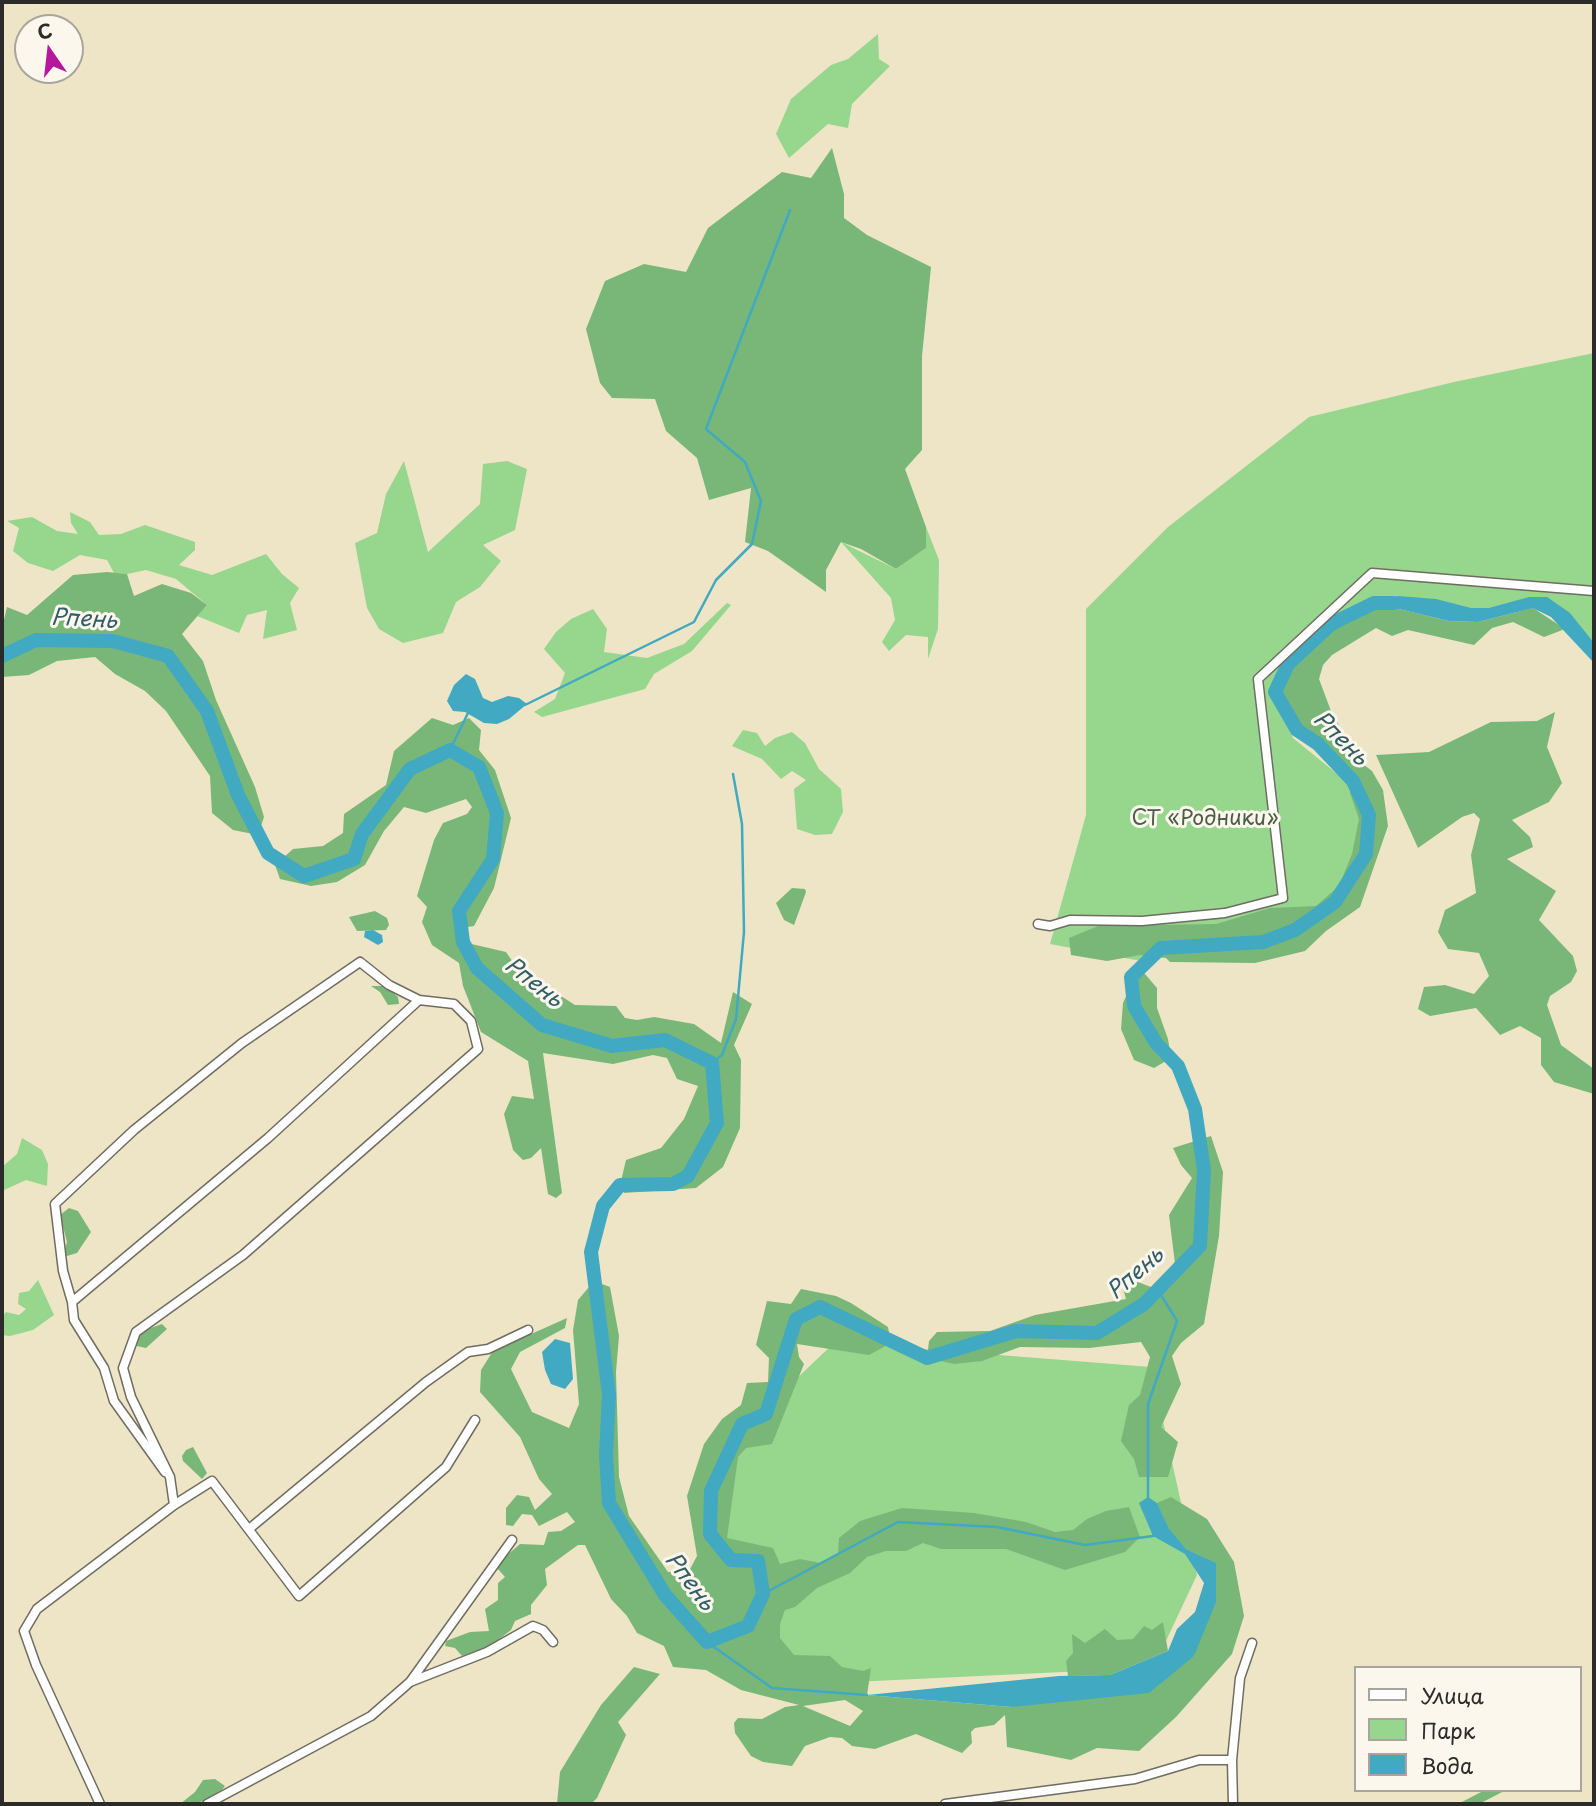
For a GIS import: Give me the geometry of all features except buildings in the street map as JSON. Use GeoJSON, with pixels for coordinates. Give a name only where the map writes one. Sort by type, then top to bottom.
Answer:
{"type":"FeatureCollection","features":[{"type":"Feature","properties":{"kind":"street"},"geometry":{"type":"LineString","coordinates":[[1038,924],[1050,926],[1070,919],[1142,921],[1225,914],[1283,898],[1258,679],[1372,573],[1594,591]]}},
{"type":"Feature","properties":{"kind":"street"},"geometry":{"type":"LineString","coordinates":[[170,1477],[158,1465],[114,1401],[104,1367],[74,1320],[63,1271],[55,1204],[134,1130],[242,1043],[360,962],[389,985],[419,1000],[454,1004],[471,1021],[478,1049],[243,1255],[136,1332],[123,1368],[131,1398],[170,1477],[174,1505]]}},
{"type":"Feature","properties":{"kind":"street"},"geometry":{"type":"LineString","coordinates":[[72,1302],[268,1138],[419,1000]]}},
{"type":"Feature","properties":{"kind":"street"},"geometry":{"type":"LineString","coordinates":[[249,1529],[426,1382],[468,1352],[488,1349],[528,1330]]}},
{"type":"Feature","properties":{"kind":"street"},"geometry":{"type":"LineString","coordinates":[[100,1804],[36,1665],[24,1631],[37,1609],[174,1505],[212,1481],[299,1596],[446,1467],[475,1420]]}},
{"type":"Feature","properties":{"kind":"street"},"geometry":{"type":"LineString","coordinates":[[207,1804],[371,1716],[410,1682],[512,1540]]}},
{"type":"Feature","properties":{"kind":"street"},"geometry":{"type":"LineString","coordinates":[[410,1682],[487,1653],[533,1626],[543,1630],[553,1642]]}},
{"type":"Feature","properties":{"kind":"street"},"geometry":{"type":"LineString","coordinates":[[1233,1804],[1232,1760],[1240,1678],[1252,1643]]}},
{"type":"Feature","properties":{"kind":"street"},"geometry":{"type":"LineString","coordinates":[[945,1804],[1135,1779],[1199,1760],[1232,1760]]}},
{"type":"Feature","properties":{"kind":"green space"},"geometry":{"type":"Polygon","coordinates":[[[878,34],[879,59],[890,66],[852,104],[848,128],[828,124],[789,158],[776,134],[791,99],[831,65],[848,59],[878,34]]]}},
{"type":"Feature","properties":{"kind":"green space"},"geometry":{"type":"Polygon","coordinates":[[[832,148],[844,194],[844,218],[867,235],[931,267],[922,356],[922,450],[905,469],[926,527],[926,548],[896,569],[861,549],[841,542],[826,570],[826,592],[768,551],[745,542],[751,488],[709,500],[697,458],[666,431],[655,399],[612,398],[600,383],[586,329],[605,281],[644,264],[686,272],[708,228],[782,172],[811,178],[832,148]]]}},
{"type":"Feature","properties":{"kind":"green space","name":"СТ «Родники»"},"geometry":{"type":"Polygon","coordinates":[[[1594,353],[1594,643],[1554,610],[1474,613],[1375,608],[1280,695],[1293,738],[1352,786],[1364,823],[1357,871],[1328,912],[1159,950],[1141,961],[1050,944],[1086,815],[1086,609],[1168,527],[1309,417],[1454,382],[1594,353]]]}},
{"type":"Feature","properties":{"kind":"green space"},"geometry":{"type":"Polygon","coordinates":[[[404,461],[428,552],[480,504],[483,464],[507,461],[527,469],[515,530],[483,545],[501,561],[480,587],[456,602],[443,633],[403,643],[379,629],[367,608],[355,543],[377,533],[386,494],[404,461]]]}},
{"type":"Feature","properties":{"kind":"green space"},"geometry":{"type":"Polygon","coordinates":[[[70,512],[90,522],[99,535],[121,534],[145,525],[195,542],[195,550],[179,565],[212,575],[266,554],[282,574],[299,588],[290,603],[297,630],[263,639],[267,610],[247,615],[239,633],[197,616],[207,605],[176,579],[146,570],[127,574],[114,573],[107,560],[80,555],[53,571],[28,563],[13,551],[19,528],[7,521],[32,517],[57,531],[78,534],[71,523],[70,512]]]}},
{"type":"Feature","properties":{"kind":"green space"},"geometry":{"type":"Polygon","coordinates":[[[926,527],[939,560],[938,629],[928,659],[928,637],[906,635],[889,651],[882,642],[895,620],[891,598],[841,542],[896,569],[926,548],[926,527]]]}},
{"type":"Feature","properties":{"kind":"green space"},"geometry":{"type":"Polygon","coordinates":[[[107,572],[127,574],[134,596],[162,584],[191,593],[207,605],[182,634],[203,661],[216,700],[255,787],[264,817],[258,835],[233,830],[212,813],[210,776],[166,711],[145,691],[115,674],[95,657],[57,661],[29,675],[2,677],[2,628],[7,607],[27,615],[73,575],[107,572]]]}},
{"type":"Feature","properties":{"kind":"green space"},"geometry":{"type":"Polygon","coordinates":[[[727,603],[731,605],[692,651],[654,674],[645,689],[542,717],[534,712],[555,699],[565,673],[544,649],[556,632],[571,619],[593,609],[607,629],[604,652],[647,658],[684,644],[727,603]]]}},
{"type":"Feature","properties":{"kind":"green space"},"geometry":{"type":"Polygon","coordinates":[[[1374,603],[1449,621],[1478,622],[1533,608],[1565,629],[1544,637],[1513,622],[1492,628],[1474,645],[1408,630],[1392,636],[1376,628],[1332,655],[1323,665],[1319,679],[1331,711],[1359,761],[1372,771],[1383,790],[1388,826],[1360,907],[1326,931],[1305,951],[1255,963],[1170,962],[1166,958],[1140,955],[1107,961],[1071,955],[1069,938],[1098,926],[1216,924],[1270,908],[1316,906],[1339,886],[1352,854],[1359,819],[1350,793],[1353,781],[1318,744],[1297,730],[1275,692],[1288,664],[1331,624],[1374,603]]]}},
{"type":"Feature","properties":{"kind":"green space"},"geometry":{"type":"Polygon","coordinates":[[[1555,712],[1547,747],[1562,783],[1549,802],[1512,820],[1530,837],[1533,847],[1507,859],[1556,891],[1539,920],[1573,956],[1577,971],[1571,982],[1550,996],[1547,1005],[1561,1045],[1594,1069],[1594,1094],[1554,1082],[1541,1065],[1541,1038],[1520,1026],[1500,1035],[1476,1008],[1430,1016],[1418,1009],[1424,987],[1445,985],[1474,994],[1489,976],[1479,953],[1448,949],[1438,932],[1445,910],[1476,893],[1471,855],[1480,819],[1474,813],[1462,817],[1418,848],[1376,755],[1429,752],[1491,722],[1537,721],[1555,712]]]}},
{"type":"Feature","properties":{"kind":"green space"},"geometry":{"type":"Polygon","coordinates":[[[432,718],[453,725],[469,718],[481,730],[479,750],[495,770],[511,818],[494,888],[474,926],[461,928],[463,942],[506,952],[524,978],[547,987],[575,1005],[616,1006],[625,1018],[637,1020],[654,1017],[694,1024],[721,1043],[733,992],[752,1004],[734,1045],[741,1060],[740,1128],[723,1167],[696,1188],[624,1193],[620,1185],[626,1160],[661,1148],[684,1119],[698,1086],[677,1079],[667,1058],[653,1055],[613,1064],[543,1053],[562,1193],[556,1198],[548,1194],[541,1148],[531,1158],[523,1160],[513,1150],[504,1114],[512,1096],[534,1099],[528,1061],[481,1032],[463,986],[459,963],[432,945],[422,922],[427,907],[417,896],[434,840],[443,823],[467,814],[472,807],[466,799],[426,813],[404,807],[384,831],[365,865],[337,882],[311,886],[280,879],[275,865],[293,849],[323,846],[343,833],[344,814],[386,785],[394,751],[432,718]]]}},
{"type":"Feature","properties":{"kind":"green space"},"geometry":{"type":"Polygon","coordinates":[[[743,730],[757,733],[765,746],[775,738],[792,732],[805,743],[819,769],[841,789],[843,812],[832,834],[815,835],[797,829],[794,789],[806,780],[792,771],[781,779],[762,759],[732,746],[743,730]]]}},
{"type":"Feature","properties":{"kind":"green space"},"geometry":{"type":"Polygon","coordinates":[[[792,888],[805,889],[806,892],[794,925],[784,920],[776,903],[792,888]]]}},
{"type":"Feature","properties":{"kind":"green space"},"geometry":{"type":"Polygon","coordinates":[[[375,911],[387,918],[389,925],[386,930],[357,931],[349,917],[375,911]]]}},
{"type":"Feature","properties":{"kind":"green space"},"geometry":{"type":"Polygon","coordinates":[[[1139,967],[1157,988],[1157,1008],[1168,1039],[1171,1058],[1154,1068],[1134,1060],[1121,1029],[1123,1003],[1139,967]]]}},
{"type":"Feature","properties":{"kind":"green space"},"geometry":{"type":"Polygon","coordinates":[[[371,986],[385,986],[398,997],[399,1004],[388,1005],[380,992],[371,986]]]}},
{"type":"Feature","properties":{"kind":"green space"},"geometry":{"type":"Polygon","coordinates":[[[1211,1136],[1223,1172],[1219,1236],[1204,1324],[1181,1343],[1172,1356],[1181,1384],[1161,1427],[1178,1442],[1168,1477],[1139,1477],[1134,1459],[1121,1441],[1129,1405],[1140,1395],[1150,1357],[1141,1342],[1089,1348],[1020,1347],[982,1361],[954,1364],[927,1358],[929,1341],[937,1332],[990,1331],[1035,1315],[1126,1299],[1123,1288],[1135,1281],[1159,1290],[1176,1272],[1169,1215],[1192,1178],[1181,1165],[1173,1148],[1211,1136]]]}},
{"type":"Feature","properties":{"kind":"green space"},"geometry":{"type":"Polygon","coordinates":[[[22,1138],[42,1150],[48,1164],[47,1186],[26,1180],[2,1191],[2,1167],[17,1154],[22,1138]]]}},
{"type":"Feature","properties":{"kind":"green space"},"geometry":{"type":"Polygon","coordinates":[[[69,1208],[78,1211],[91,1232],[77,1253],[67,1256],[64,1253],[67,1242],[60,1215],[69,1208]]]}},
{"type":"Feature","properties":{"kind":"green space"},"geometry":{"type":"Polygon","coordinates":[[[38,1280],[54,1315],[33,1330],[10,1336],[2,1335],[2,1317],[6,1312],[19,1315],[26,1309],[18,1304],[19,1293],[29,1291],[38,1280]]]}},
{"type":"Feature","properties":{"kind":"green space"},"geometry":{"type":"Polygon","coordinates":[[[594,1281],[610,1287],[619,1336],[616,1372],[619,1477],[629,1516],[668,1572],[689,1571],[697,1556],[687,1496],[704,1444],[722,1419],[741,1405],[747,1383],[768,1382],[769,1358],[756,1345],[767,1301],[791,1304],[801,1289],[836,1296],[851,1303],[888,1327],[891,1343],[869,1355],[797,1344],[799,1357],[804,1364],[772,1444],[746,1448],[738,1457],[727,1538],[773,1548],[780,1564],[800,1559],[821,1563],[838,1554],[839,1538],[860,1521],[902,1508],[974,1513],[1026,1522],[1055,1532],[1073,1530],[1087,1519],[1106,1511],[1129,1507],[1140,1537],[1125,1552],[1065,1570],[1006,1549],[941,1549],[923,1543],[906,1551],[886,1551],[867,1557],[850,1573],[817,1588],[795,1607],[785,1610],[780,1624],[780,1638],[794,1655],[830,1656],[842,1667],[863,1671],[871,1668],[867,1695],[1012,1707],[1194,1656],[1215,1563],[1186,1549],[1169,1530],[1157,1503],[1171,1497],[1207,1519],[1234,1562],[1244,1616],[1232,1654],[1176,1717],[1139,1751],[1097,1748],[1071,1760],[1007,1747],[1005,1715],[994,1725],[975,1728],[971,1732],[972,1743],[962,1753],[916,1734],[875,1749],[852,1746],[842,1738],[830,1737],[805,1746],[792,1766],[763,1762],[751,1756],[735,1733],[734,1723],[738,1718],[762,1719],[785,1707],[799,1705],[741,1690],[706,1670],[673,1667],[664,1646],[637,1633],[627,1616],[611,1599],[585,1545],[578,1545],[545,1569],[547,1585],[531,1605],[531,1614],[515,1621],[511,1630],[489,1647],[462,1656],[455,1648],[445,1646],[446,1641],[470,1632],[489,1631],[485,1609],[498,1600],[498,1583],[505,1577],[497,1568],[499,1562],[520,1544],[544,1545],[548,1532],[561,1531],[575,1522],[567,1512],[539,1526],[532,1515],[522,1514],[513,1526],[506,1525],[506,1508],[517,1495],[529,1497],[535,1510],[552,1494],[539,1479],[520,1437],[480,1392],[481,1370],[493,1351],[567,1318],[565,1328],[520,1352],[511,1369],[532,1412],[569,1428],[579,1404],[573,1330],[578,1300],[594,1281]],[[845,1700],[803,1706],[850,1726],[863,1711],[845,1700]]]}},
{"type":"Feature","properties":{"kind":"green space"},"geometry":{"type":"Polygon","coordinates":[[[162,1324],[167,1329],[146,1348],[132,1345],[139,1332],[162,1324]]]}},
{"type":"Feature","properties":{"kind":"green space"},"geometry":{"type":"Polygon","coordinates":[[[835,1342],[1151,1367],[1197,1575],[1165,1643],[1105,1670],[853,1682],[751,1649],[713,1610],[731,1441],[835,1342]]]}},
{"type":"Feature","properties":{"kind":"green space"},"geometry":{"type":"Polygon","coordinates":[[[193,1447],[207,1473],[202,1479],[183,1461],[182,1456],[186,1450],[193,1447]]]}},
{"type":"Feature","properties":{"kind":"green space"},"geometry":{"type":"Polygon","coordinates":[[[1163,1622],[1168,1651],[1110,1675],[1068,1676],[1066,1661],[1073,1653],[1072,1634],[1085,1643],[1105,1629],[1117,1640],[1133,1639],[1144,1626],[1152,1630],[1163,1622]]]}},
{"type":"Feature","properties":{"kind":"green space"},"geometry":{"type":"Polygon","coordinates":[[[634,1667],[660,1674],[618,1722],[626,1735],[597,1798],[591,1804],[557,1804],[560,1772],[601,1705],[634,1667]]]}},
{"type":"Feature","properties":{"kind":"green space"},"geometry":{"type":"Polygon","coordinates":[[[215,1779],[225,1786],[222,1790],[197,1804],[180,1804],[195,1792],[203,1780],[215,1779]]]}},
{"type":"Feature","properties":{"kind":"green space"},"geometry":{"type":"Polygon","coordinates":[[[1481,1792],[1502,1792],[1479,1804],[1458,1804],[1481,1792]]]}},
{"type":"Feature","properties":{"kind":"water"},"geometry":{"type":"Polygon","coordinates":[[[1398,596],[1436,599],[1471,608],[1489,608],[1529,597],[1547,597],[1570,613],[1594,643],[1594,663],[1551,617],[1533,608],[1478,622],[1449,621],[1374,603],[1398,596]]]}},
{"type":"Feature","properties":{"kind":"water"},"geometry":{"type":"Polygon","coordinates":[[[466,674],[475,679],[483,698],[492,702],[508,696],[519,698],[527,704],[509,719],[497,724],[484,723],[465,712],[453,711],[447,701],[454,685],[466,674]]]}},
{"type":"Feature","properties":{"kind":"water"},"geometry":{"type":"Polygon","coordinates":[[[373,930],[382,935],[383,942],[378,945],[364,937],[365,931],[373,930]]]}},
{"type":"Feature","properties":{"kind":"water"},"geometry":{"type":"Polygon","coordinates":[[[555,1339],[570,1343],[573,1379],[565,1389],[551,1384],[545,1370],[542,1352],[555,1339]]]}},
{"type":"Feature","properties":{"kind":"water"},"geometry":{"type":"Polygon","coordinates":[[[1148,1497],[1157,1503],[1169,1529],[1186,1549],[1216,1563],[1216,1602],[1194,1656],[1149,1693],[1012,1707],[867,1695],[1059,1676],[1110,1675],[1168,1651],[1177,1629],[1195,1612],[1204,1583],[1185,1554],[1153,1536],[1139,1503],[1148,1497]]]}},
{"type":"Feature","properties":{"kind":"waterway"},"geometry":{"type":"LineString","coordinates":[[525,705],[694,622],[716,580],[752,544],[761,501],[745,462],[706,429],[790,210]]}},
{"type":"Feature","properties":{"kind":"waterway","name":"Рпень"},"geometry":{"type":"LineString","coordinates":[[2,656],[36,640],[113,641],[168,656],[207,711],[238,795],[268,853],[304,876],[354,859],[362,834],[410,769],[450,750],[479,767],[497,813],[493,859],[459,911],[463,942],[477,968],[542,1025],[612,1046],[665,1040],[712,1063],[717,1123],[688,1176],[673,1184],[620,1185],[603,1206],[591,1252],[609,1395],[606,1455],[609,1503],[665,1595],[707,1642],[748,1626],[763,1594],[758,1561],[731,1560],[710,1534],[711,1491],[742,1424],[766,1414],[796,1319],[820,1307],[927,1358],[1016,1331],[1097,1333],[1144,1304],[1200,1246],[1204,1170],[1195,1109],[1178,1066],[1156,1043],[1134,1006],[1131,977],[1161,948],[1263,942],[1295,930],[1335,902],[1366,854],[1369,815],[1353,781],[1318,744],[1297,730],[1275,692],[1288,664],[1331,624],[1374,603],[1393,603]]}},
{"type":"Feature","properties":{"kind":"waterway"},"geometry":{"type":"LineString","coordinates":[[450,750],[468,713]]}},
{"type":"Feature","properties":{"kind":"waterway"},"geometry":{"type":"LineString","coordinates":[[712,1063],[722,1055],[736,1019],[744,932],[742,824],[733,774]]}},
{"type":"Feature","properties":{"kind":"waterway"},"geometry":{"type":"LineString","coordinates":[[1148,1497],[1148,1404],[1177,1321],[1158,1290]]}},
{"type":"Feature","properties":{"kind":"waterway"},"geometry":{"type":"LineString","coordinates":[[763,1594],[898,1522],[997,1527],[1085,1545],[1153,1536]]}},
{"type":"Feature","properties":{"kind":"waterway"},"geometry":{"type":"LineString","coordinates":[[707,1642],[772,1688],[867,1695]]}}]}
